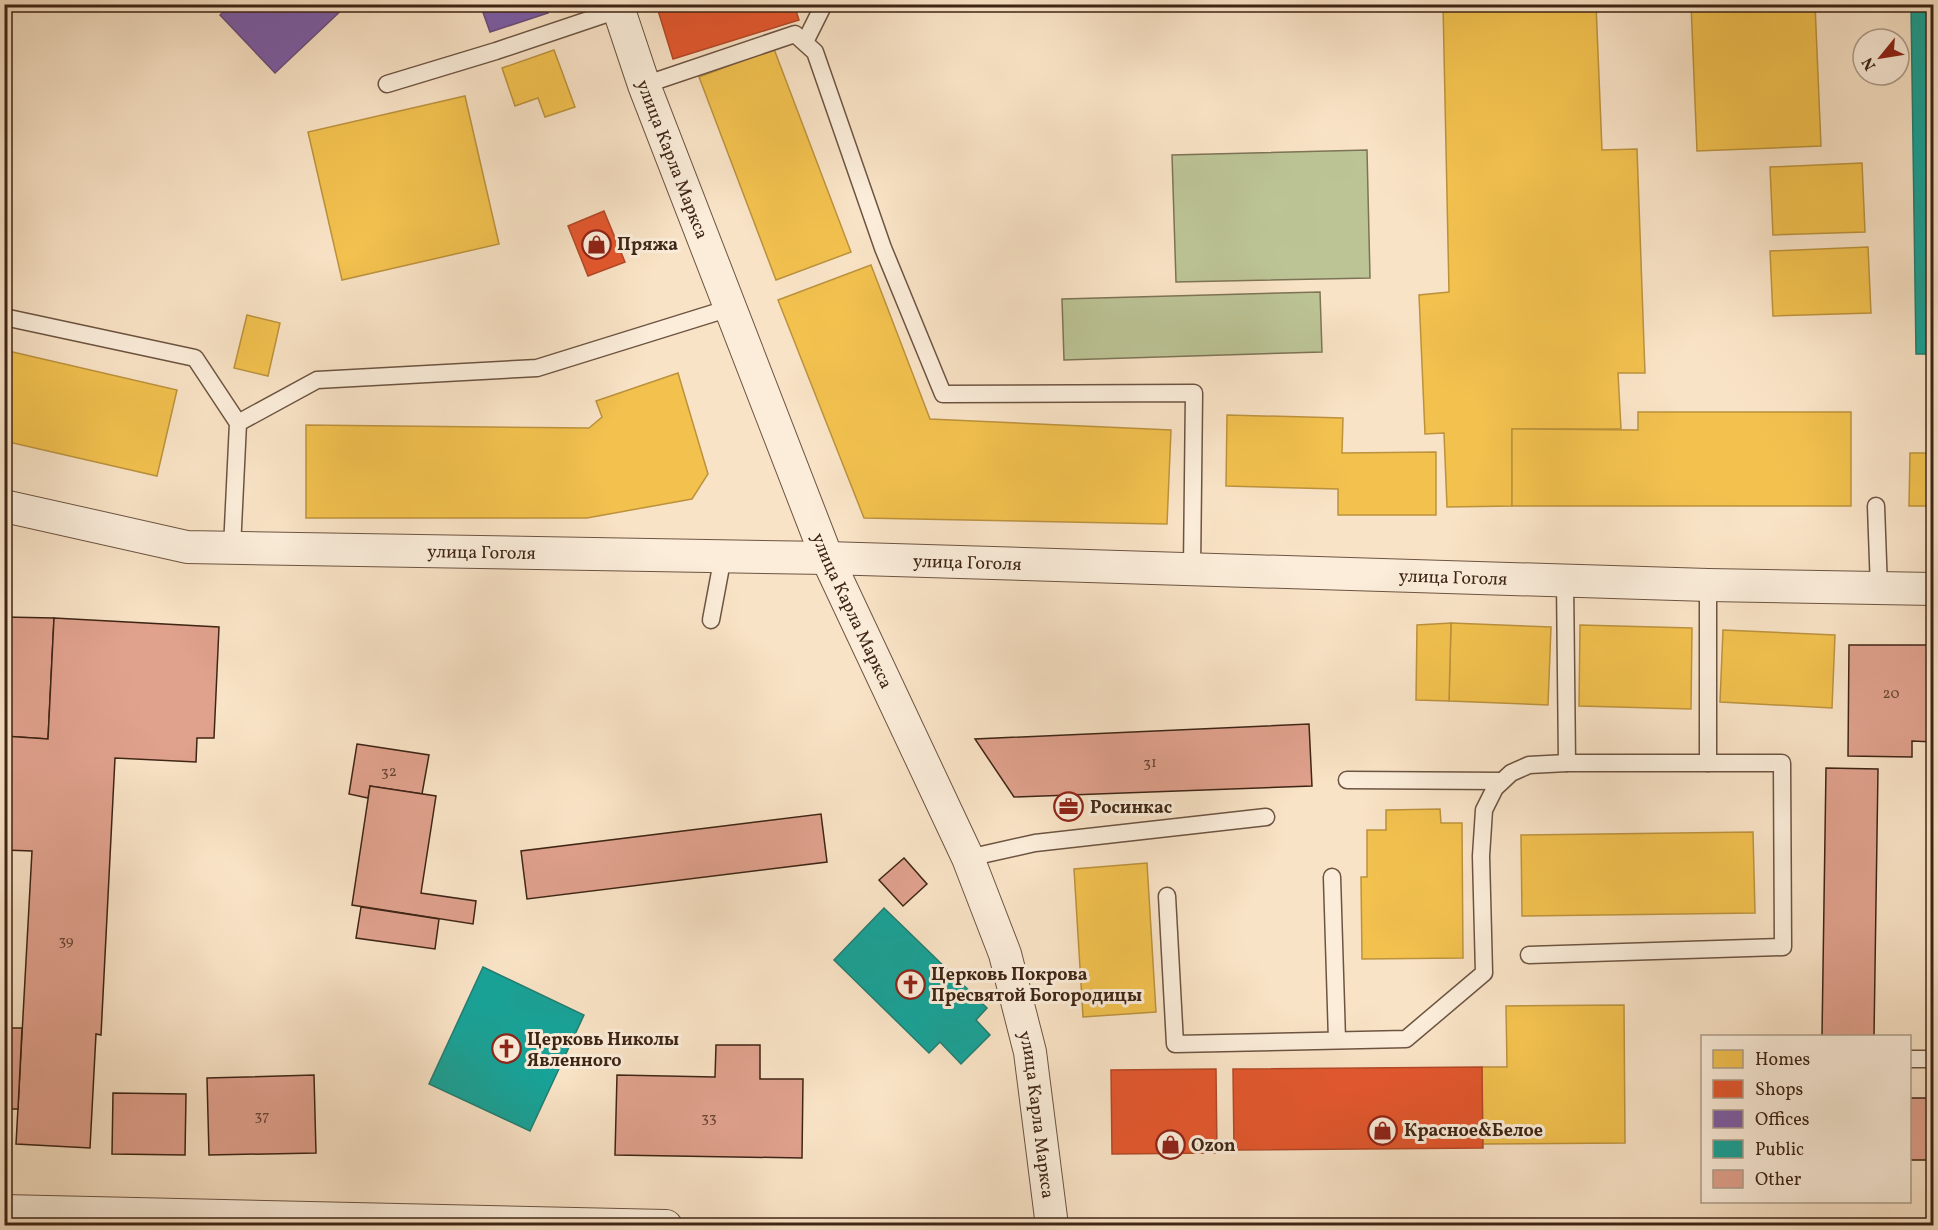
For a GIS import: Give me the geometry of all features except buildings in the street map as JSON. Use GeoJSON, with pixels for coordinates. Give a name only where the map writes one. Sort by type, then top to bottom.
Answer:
{"type":"FeatureCollection","features":[{"type":"Feature","properties":{"kind":"street","name":"улица Карла Маркса"},"geometry":{"type":"LineString","coordinates":[[617,7],[644,85],[827,558],[968,858],[1005,954],[1030,1052],[1052,1226]]}},
{"type":"Feature","properties":{"kind":"street","name":"улица Гоголя"},"geometry":{"type":"LineString","coordinates":[[4,506],[187,547],[827,558],[1708,585],[1934,589]]}},
{"type":"Feature","properties":{"kind":"street"},"geometry":{"type":"LineString","coordinates":[[4,1211],[42,1219],[666,1226]]}},
{"type":"Feature","properties":{"kind":"lane"},"geometry":{"type":"LineString","coordinates":[[805,42],[824,4]]}},
{"type":"Feature","properties":{"kind":"lane"},"geometry":{"type":"LineString","coordinates":[[387,84],[496,51],[617,7]]}},
{"type":"Feature","properties":{"kind":"lane"},"geometry":{"type":"LineString","coordinates":[[644,85],[795,34],[805,42],[814,52],[883,248],[943,394],[1194,393],[1192,569]]}},
{"type":"Feature","properties":{"kind":"lane"},"geometry":{"type":"LineString","coordinates":[[238,423],[317,380],[537,368],[730,308]]}},
{"type":"Feature","properties":{"kind":"lane"},"geometry":{"type":"LineString","coordinates":[[4,318],[195,358],[238,423],[232,548]]}},
{"type":"Feature","properties":{"kind":"lane"},"geometry":{"type":"LineString","coordinates":[[1876,506],[1879,589]]}},
{"type":"Feature","properties":{"kind":"lane"},"geometry":{"type":"LineString","coordinates":[[711,620],[723,556]]}},
{"type":"Feature","properties":{"kind":"lane"},"geometry":{"type":"LineString","coordinates":[[1566,581],[1567,763]]}},
{"type":"Feature","properties":{"kind":"lane"},"geometry":{"type":"LineString","coordinates":[[1708,585],[1708,763]]}},
{"type":"Feature","properties":{"kind":"lane"},"geometry":{"type":"LineString","coordinates":[[1167,896],[1175,1044],[1406,1039],[1484,973],[1481,856],[1484,810],[1495,788],[1511,773],[1529,765],[1567,763],[1782,763],[1783,947],[1529,955]]}},
{"type":"Feature","properties":{"kind":"lane"},"geometry":{"type":"LineString","coordinates":[[1347,780],[1502,781]]}},
{"type":"Feature","properties":{"kind":"lane"},"geometry":{"type":"LineString","coordinates":[[968,858],[1035,843],[1266,817]]}},
{"type":"Feature","properties":{"kind":"lane"},"geometry":{"type":"LineString","coordinates":[[1332,877],[1337,1040]]}},
{"type":"Feature","properties":{"kind":"lane"},"geometry":{"type":"LineString","coordinates":[[1911,1059],[1934,1059]]}},
{"type":"Feature","properties":{"kind":"green space"},"geometry":{"type":"Polygon","coordinates":[[[1367,150],[1370,278],[1176,282],[1172,155],[1367,150]]]}},
{"type":"Feature","properties":{"kind":"green space"},"geometry":{"type":"Polygon","coordinates":[[[1320,292],[1322,352],[1064,360],[1062,299],[1320,292]]]}},
{"type":"Feature","properties":{"kind":"place","name":"Пряжа"},"geometry":{"type":"Point","coordinates":[596,244]}},
{"type":"Feature","properties":{"kind":"place","name":"Росинкас"},"geometry":{"type":"Point","coordinates":[1069,807]}},
{"type":"Feature","properties":{"kind":"place","name":"Церковь Покрова Пресвятой Богородицы"},"geometry":{"type":"Point","coordinates":[910,984]}},
{"type":"Feature","properties":{"kind":"place","name":"Церковь Николы Явленного"},"geometry":{"type":"Point","coordinates":[506,1049]}},
{"type":"Feature","properties":{"kind":"place","name":"Красное&Белое"},"geometry":{"type":"Point","coordinates":[1383,1130]}},
{"type":"Feature","properties":{"kind":"place","name":"Ozon"},"geometry":{"type":"Point","coordinates":[1170,1145]}}]}
